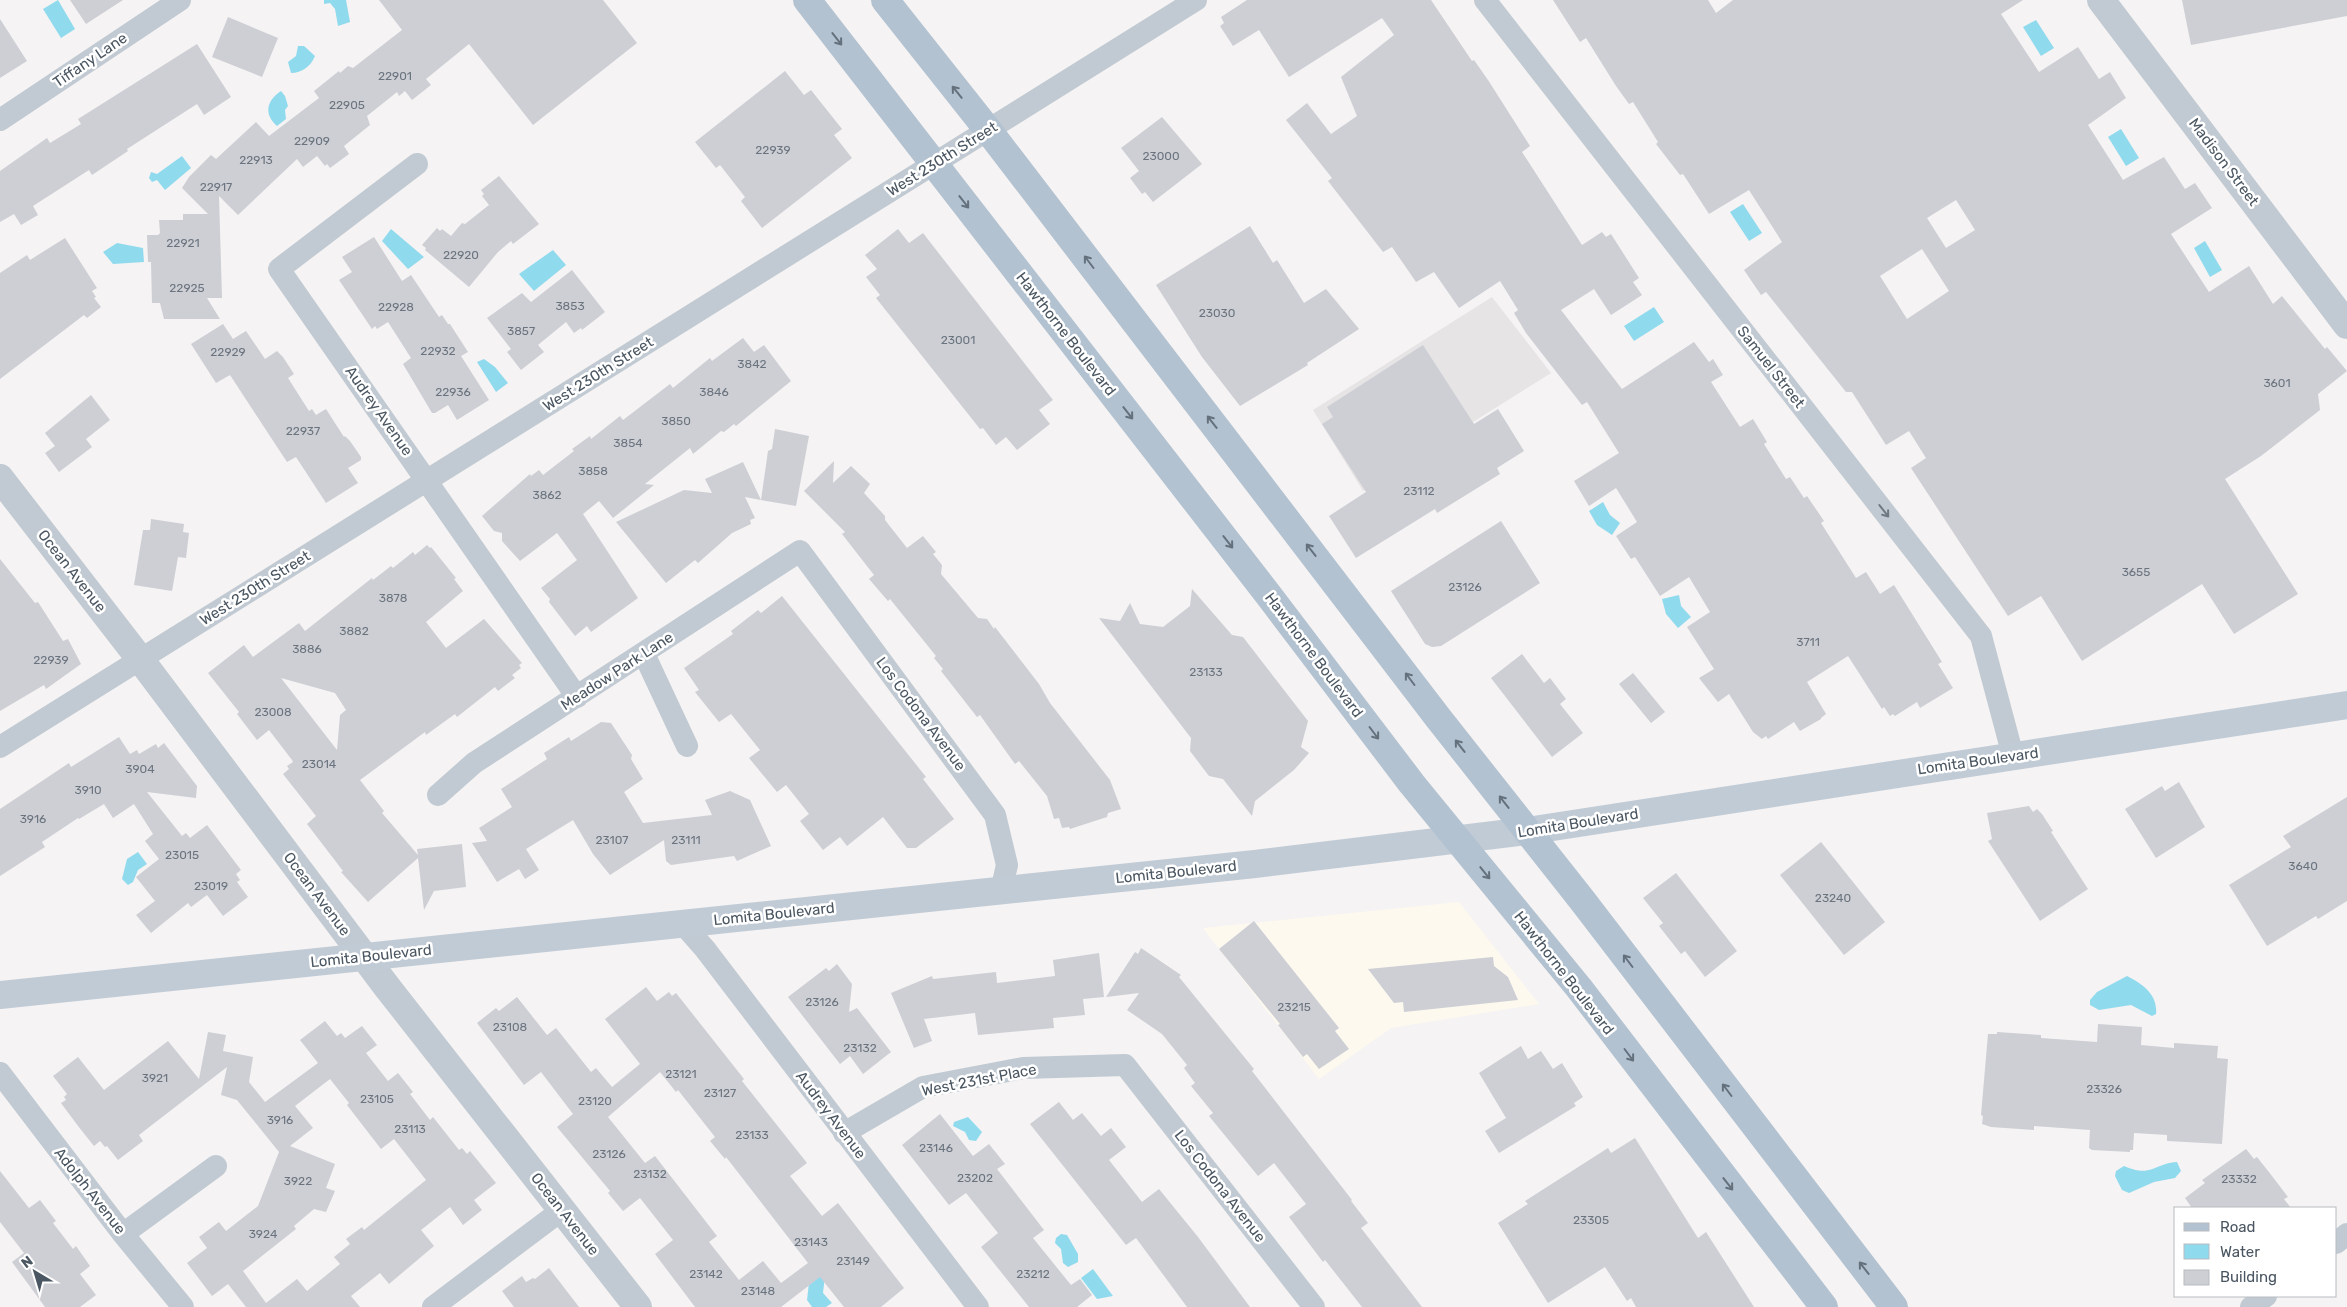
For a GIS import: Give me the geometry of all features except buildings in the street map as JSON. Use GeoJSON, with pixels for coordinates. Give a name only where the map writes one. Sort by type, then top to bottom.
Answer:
{"type":"FeatureCollection","features":[{"type":"Feature","properties":{"kind":"main road","name":"Hawthorne Boulevard"},"geometry":{"type":"LineString","coordinates":[[807,0],[1270,597],[1412,784],[1578,988],[1824,1307]]}},
{"type":"Feature","properties":{"kind":"main road"},"geometry":{"type":"LineString","coordinates":[[885,0],[988,130],[1439,719],[1528,831],[1894,1307]]}},
{"type":"Feature","properties":{"kind":"main road","name":"Lomita Boulevard"},"geometry":{"type":"LineString","coordinates":[[0,995],[683,924],[1458,840],[1528,831],[2347,705]]}},
{"type":"Feature","properties":{"kind":"street","name":"Tiffany Lane"},"geometry":{"type":"LineString","coordinates":[[0,120],[180,0]]}},
{"type":"Feature","properties":{"kind":"street","name":"West 230th Street"},"geometry":{"type":"LineString","coordinates":[[0,747],[1196,0]]}},
{"type":"Feature","properties":{"kind":"street","name":"Samuel Street"},"geometry":{"type":"LineString","coordinates":[[1485,0],[1981,636],[2013,756]]}},
{"type":"Feature","properties":{"kind":"street","name":"Madison Street"},"geometry":{"type":"LineString","coordinates":[[2101,0],[2347,325]]}},
{"type":"Feature","properties":{"kind":"street","name":"Audrey Avenue"},"geometry":{"type":"LineString","coordinates":[[417,164],[279,269],[577,697]]}},
{"type":"Feature","properties":{"kind":"street","name":"Ocean Avenue"},"geometry":{"type":"LineString","coordinates":[[0,478],[140,659],[365,957],[638,1307]]}},
{"type":"Feature","properties":{"kind":"street","name":"Meadow Park Lane"},"geometry":{"type":"LineString","coordinates":[[438,795],[474,763],[800,552]]}},
{"type":"Feature","properties":{"kind":"street","name":"Los Codona Avenue"},"geometry":{"type":"LineString","coordinates":[[800,552],[995,815],[1007,865],[1002,890]]}},
{"type":"Feature","properties":{"kind":"street"},"geometry":{"type":"LineString","coordinates":[[644,654],[687,746]]}},
{"type":"Feature","properties":{"kind":"street","name":"Audrey Avenue"},"geometry":{"type":"LineString","coordinates":[[683,924],[705,949],[978,1307]]}},
{"type":"Feature","properties":{"kind":"street","name":"Los Codona Avenue"},"geometry":{"type":"LineString","coordinates":[[1125,1065],[1314,1307]]}},
{"type":"Feature","properties":{"kind":"street","name":"West 231st Place"},"geometry":{"type":"LineString","coordinates":[[844,1133],[923,1087],[1024,1068],[1125,1065]]}},
{"type":"Feature","properties":{"kind":"street","name":"Adolph Avenue"},"geometry":{"type":"LineString","coordinates":[[0,1073],[123,1234],[183,1307]]}},
{"type":"Feature","properties":{"kind":"street"},"geometry":{"type":"LineString","coordinates":[[123,1234],[216,1166]]}},
{"type":"Feature","properties":{"kind":"street"},"geometry":{"type":"LineString","coordinates":[[433,1307],[562,1210]]}},
{"type":"Feature","properties":{"kind":"street"},"geometry":{"type":"LineString","coordinates":[[2251,1307],[2265,1297]]}},
{"type":"Feature","properties":{"kind":"shaded area"},"geometry":{"type":"Polygon","coordinates":[[[1492,297],[1551,373],[1363,491],[1313,410],[1492,297]]]}},
{"type":"Feature","properties":{"kind":"shaded area"},"geometry":{"type":"Polygon","coordinates":[[[1459,902],[1539,1004],[1391,1028],[1319,1079],[1203,928],[1459,902]]]}},
{"type":"Feature","properties":{"kind":"water"},"geometry":{"type":"Polygon","coordinates":[[[58,0],[75,29],[61,38],[43,9],[58,0]]]}},
{"type":"Feature","properties":{"kind":"water"},"geometry":{"type":"Polygon","coordinates":[[[324,0],[346,0],[350,22],[338,26],[335,9],[330,3],[324,4],[324,0]]]}},
{"type":"Feature","properties":{"kind":"water"},"geometry":{"type":"Polygon","coordinates":[[[2036,20],[2054,48],[2041,56],[2023,27],[2036,20]]]}},
{"type":"Feature","properties":{"kind":"water"},"geometry":{"type":"Polygon","coordinates":[[[298,46],[304,46],[315,56],[306,68],[299,72],[291,73],[288,62],[296,56],[298,46]]]}},
{"type":"Feature","properties":{"kind":"water"},"geometry":{"type":"Polygon","coordinates":[[[281,91],[285,96],[288,106],[285,110],[286,119],[277,126],[270,117],[268,107],[272,99],[281,91]]]}},
{"type":"Feature","properties":{"kind":"water"},"geometry":{"type":"Polygon","coordinates":[[[2121,129],[2139,158],[2126,166],[2108,137],[2121,129]]]}},
{"type":"Feature","properties":{"kind":"water"},"geometry":{"type":"Polygon","coordinates":[[[182,156],[191,168],[165,190],[157,180],[152,182],[149,178],[151,172],[157,174],[182,156]]]}},
{"type":"Feature","properties":{"kind":"water"},"geometry":{"type":"Polygon","coordinates":[[[1743,204],[1762,233],[1749,241],[1730,212],[1743,204]]]}},
{"type":"Feature","properties":{"kind":"water"},"geometry":{"type":"Polygon","coordinates":[[[391,229],[424,257],[408,269],[382,241],[391,229]]]}},
{"type":"Feature","properties":{"kind":"water"},"geometry":{"type":"Polygon","coordinates":[[[2205,241],[2222,270],[2210,277],[2194,248],[2205,241]]]}},
{"type":"Feature","properties":{"kind":"water"},"geometry":{"type":"Polygon","coordinates":[[[117,243],[143,248],[144,262],[113,264],[103,252],[117,243]]]}},
{"type":"Feature","properties":{"kind":"water"},"geometry":{"type":"Polygon","coordinates":[[[553,250],[566,265],[534,291],[519,274],[553,250]]]}},
{"type":"Feature","properties":{"kind":"water"},"geometry":{"type":"Polygon","coordinates":[[[1654,307],[1664,322],[1634,341],[1624,326],[1654,307]]]}},
{"type":"Feature","properties":{"kind":"water"},"geometry":{"type":"Polygon","coordinates":[[[484,359],[495,367],[508,383],[496,392],[477,362],[484,359]]]}},
{"type":"Feature","properties":{"kind":"water"},"geometry":{"type":"Polygon","coordinates":[[[1603,502],[1610,515],[1620,523],[1612,535],[1597,525],[1589,511],[1603,502]]]}},
{"type":"Feature","properties":{"kind":"water"},"geometry":{"type":"Polygon","coordinates":[[[1679,595],[1681,606],[1691,617],[1678,628],[1666,614],[1662,599],[1679,595]]]}},
{"type":"Feature","properties":{"kind":"water"},"geometry":{"type":"Polygon","coordinates":[[[138,852],[147,864],[138,870],[133,882],[128,885],[122,879],[127,859],[138,852]]]}},
{"type":"Feature","properties":{"kind":"water"},"geometry":{"type":"Polygon","coordinates":[[[2127,976],[2144,987],[2152,996],[2155,1001],[2156,1014],[2152,1016],[2131,1005],[2099,1010],[2090,1005],[2090,1000],[2097,992],[2127,976]]]}},
{"type":"Feature","properties":{"kind":"water"},"geometry":{"type":"Polygon","coordinates":[[[968,1117],[982,1132],[976,1141],[969,1140],[965,1132],[953,1126],[954,1122],[968,1117]]]}},
{"type":"Feature","properties":{"kind":"water"},"geometry":{"type":"Polygon","coordinates":[[[2177,1162],[2181,1171],[2175,1178],[2154,1182],[2129,1193],[2122,1190],[2115,1176],[2116,1171],[2124,1166],[2146,1171],[2177,1162]]]}},
{"type":"Feature","properties":{"kind":"water"},"geometry":{"type":"Polygon","coordinates":[[[1061,1234],[1067,1235],[1078,1254],[1078,1262],[1068,1267],[1063,1263],[1061,1249],[1055,1243],[1056,1238],[1061,1234]]]}},
{"type":"Feature","properties":{"kind":"water"},"geometry":{"type":"Polygon","coordinates":[[[1093,1269],[1113,1296],[1097,1299],[1081,1278],[1093,1269]]]}},
{"type":"Feature","properties":{"kind":"water"},"geometry":{"type":"Polygon","coordinates":[[[810,1274],[825,1276],[823,1293],[832,1303],[826,1307],[812,1307],[807,1300],[810,1274]]]}}]}
